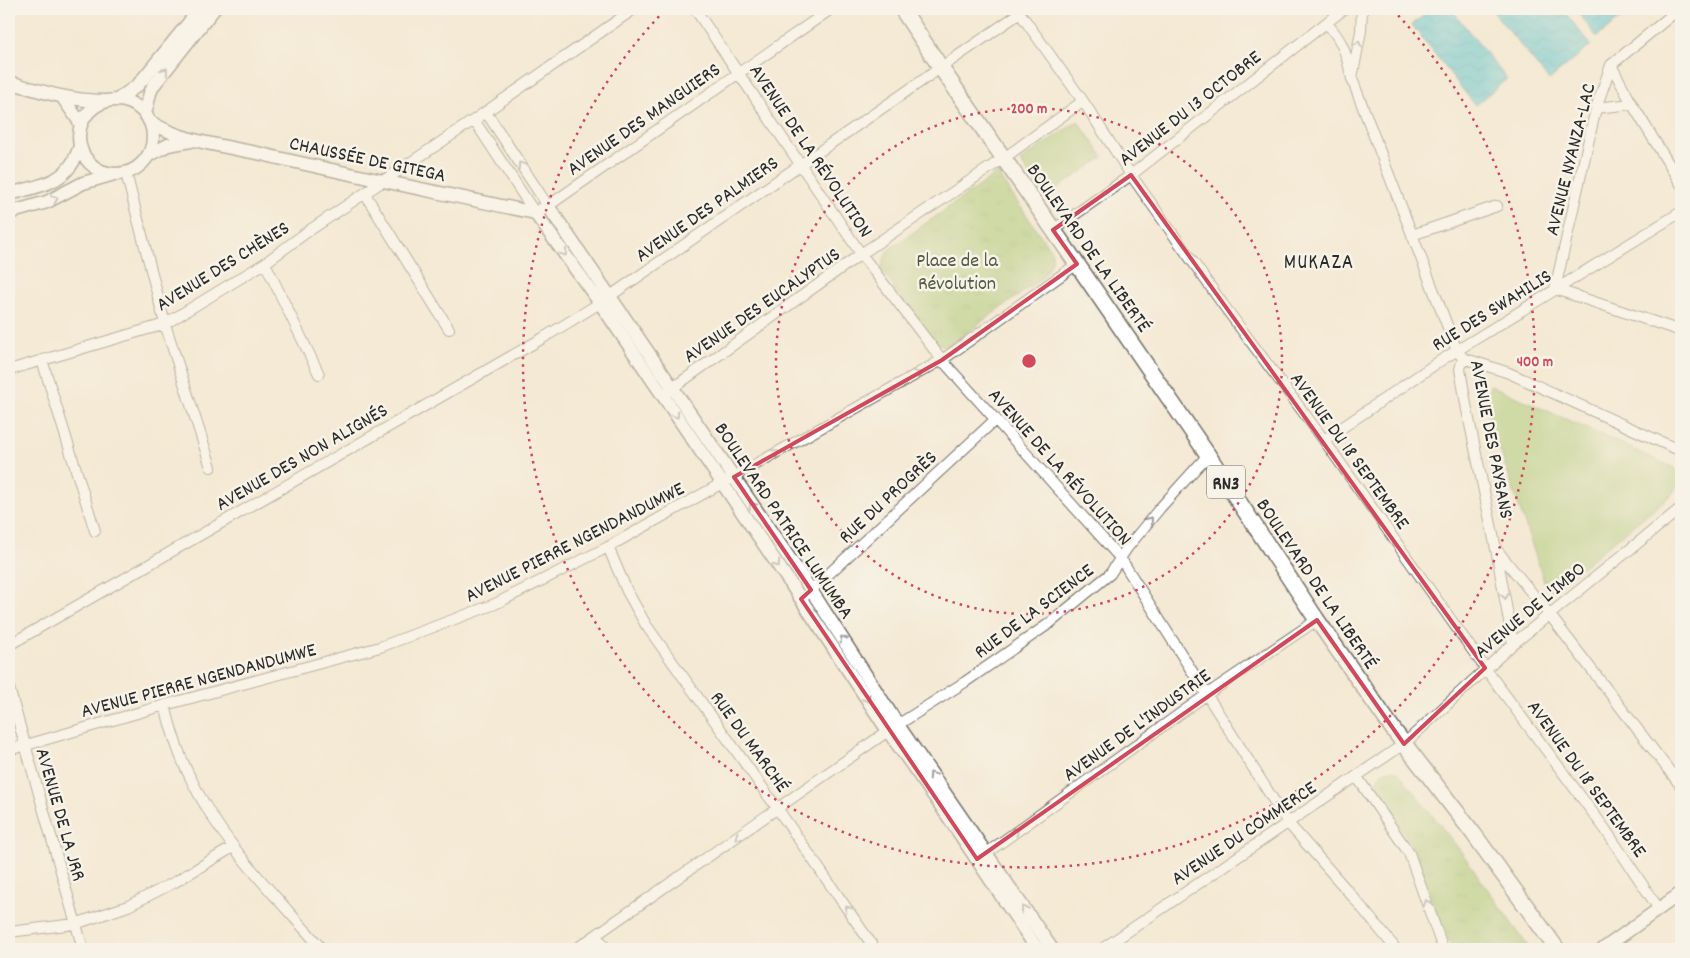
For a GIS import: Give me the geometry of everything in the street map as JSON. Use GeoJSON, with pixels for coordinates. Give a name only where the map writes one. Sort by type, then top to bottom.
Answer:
{"type":"FeatureCollection","features":[{"type":"Feature","properties":{"kind":"highway","name":"BOULEVARD DE LA LIBERTÉ"},"geometry":{"type":"LineString","coordinates":[[902,9],[1208,455],[1317,620],[1404,744],[1473,833],[1557,949]]}},
{"type":"Feature","properties":{"kind":"main road"},"geometry":{"type":"LineString","coordinates":[[120,174],[96,169],[89,163],[80,147],[78,135],[81,124],[91,109],[112,101],[138,86],[200,9]]}},
{"type":"Feature","properties":{"kind":"main road"},"geometry":{"type":"LineString","coordinates":[[9,213],[47,202],[83,183],[135,169],[143,163],[149,155],[153,138],[147,118],[150,93],[153,86],[214,9]]}},
{"type":"Feature","properties":{"kind":"main road"},"geometry":{"type":"LineString","coordinates":[[9,82],[63,98],[133,104],[147,118]]}},
{"type":"Feature","properties":{"kind":"main road"},"geometry":{"type":"LineString","coordinates":[[63,98],[81,124]]}},
{"type":"Feature","properties":{"kind":"main road","name":"CHAUSSÉE DE GITEGA"},"geometry":{"type":"LineString","coordinates":[[147,118],[169,132],[193,140],[224,145],[306,165],[535,213]]}},
{"type":"Feature","properties":{"kind":"main road","name":"CHAUSSÉE DE GITEGA"},"geometry":{"type":"LineString","coordinates":[[149,155],[168,145],[193,140]]}},
{"type":"Feature","properties":{"kind":"main road"},"geometry":{"type":"LineString","coordinates":[[9,194],[57,179],[72,164],[80,147]]}},
{"type":"Feature","properties":{"kind":"main road"},"geometry":{"type":"LineString","coordinates":[[535,213],[548,206]]}},
{"type":"Feature","properties":{"kind":"main road","name":"BOULEVARD PATRICE LUMUMBA"},"geometry":{"type":"LineString","coordinates":[[548,206],[604,300]]}},
{"type":"Feature","properties":{"kind":"main road","name":"BOULEVARD PATRICE LUMUMBA"},"geometry":{"type":"LineString","coordinates":[[535,213],[604,300],[668,391],[734,477],[806,595],[893,728],[981,856],[1052,949]]}},
{"type":"Feature","properties":{"kind":"main road","name":"BOULEVARD PATRICE LUMUMBA"},"geometry":{"type":"LineString","coordinates":[[668,391],[722,484],[806,595]]}},
{"type":"Feature","properties":{"kind":"main road","name":"BOULEVARD PATRICE LUMUMBA"},"geometry":{"type":"LineString","coordinates":[[981,856],[1038,949]]}},
{"type":"Feature","properties":{"kind":"main road"},"geometry":{"type":"LineString","coordinates":[[1602,949],[1681,893]]}},
{"type":"Feature","properties":{"kind":"street","name":"AVENUE DE LA RÉVOLUTION"},"geometry":{"type":"LineString","coordinates":[[695,9],[862,254],[942,360],[1121,559],[1288,823],[1396,949]]}},
{"type":"Feature","properties":{"kind":"street","name":"AVENUE DES MANGUIERS"},"geometry":{"type":"LineString","coordinates":[[548,206],[831,9]]}},
{"type":"Feature","properties":{"kind":"street","name":"AVENUE DU 13 OCTOBRE"},"geometry":{"type":"LineString","coordinates":[[1054,230],[1131,175],[1344,9]]}},
{"type":"Feature","properties":{"kind":"street"},"geometry":{"type":"LineString","coordinates":[[1352,79],[1361,31],[1362,9]]}},
{"type":"Feature","properties":{"kind":"street","name":"AVENUE NYANZA-LAC"},"geometry":{"type":"LineString","coordinates":[[1555,289],[1596,108],[1611,65],[1679,9]]}},
{"type":"Feature","properties":{"kind":"street","name":"AVENUE DES CHÈNES"},"geometry":{"type":"LineString","coordinates":[[9,370],[165,324],[266,263],[307,232],[486,112],[630,10]]}},
{"type":"Feature","properties":{"kind":"street","name":"AVENUE DES PALMIERS"},"geometry":{"type":"LineString","coordinates":[[604,300],[941,68],[1019,11]]}},
{"type":"Feature","properties":{"kind":"street","name":"AVENUE DU 18 SEPTEMBRE"},"geometry":{"type":"LineString","coordinates":[[1019,11],[1083,101],[1131,175],[1227,310],[1324,440],[1485,668],[1605,829],[1659,909]]}},
{"type":"Feature","properties":{"kind":"street","name":"AVENUE DES PAYSANS"},"geometry":{"type":"LineString","coordinates":[[1326,23],[1335,31],[1345,49],[1352,79],[1460,355],[1460,369],[1466,410],[1496,549],[1513,644]]}},
{"type":"Feature","properties":{"kind":"street"},"geometry":{"type":"LineString","coordinates":[[1611,65],[1632,104],[1681,184]]}},
{"type":"Feature","properties":{"kind":"street","name":"AVENUE DES EUCALYPTUS"},"geometry":{"type":"LineString","coordinates":[[668,391],[1083,101]]}},
{"type":"Feature","properties":{"kind":"street"},"geometry":{"type":"LineString","coordinates":[[1596,108],[1632,104]]}},
{"type":"Feature","properties":{"kind":"street","name":"BOULEVARD PATRICE LUMUMBA"},"geometry":{"type":"LineString","coordinates":[[486,112],[548,206]]}},
{"type":"Feature","properties":{"kind":"street","name":"BOULEVARD PATRICE LUMUMBA"},"geometry":{"type":"LineString","coordinates":[[474,120],[535,213]]}},
{"type":"Feature","properties":{"kind":"street"},"geometry":{"type":"LineString","coordinates":[[120,174],[165,324],[211,467]]}},
{"type":"Feature","properties":{"kind":"street"},"geometry":{"type":"LineString","coordinates":[[365,194],[448,329]]}},
{"type":"Feature","properties":{"kind":"street"},"geometry":{"type":"LineString","coordinates":[[1412,235],[1497,206]]}},
{"type":"Feature","properties":{"kind":"street","name":"RUE DES SWAHILIS"},"geometry":{"type":"LineString","coordinates":[[1324,440],[1460,355],[1555,289],[1681,212]]}},
{"type":"Feature","properties":{"kind":"street"},"geometry":{"type":"LineString","coordinates":[[266,263],[319,374]]}},
{"type":"Feature","properties":{"kind":"street","name":"AVENUE PIERRE NGENDANDUMWE"},"geometry":{"type":"LineString","coordinates":[[9,750],[396,642],[496,604],[608,547],[942,360],[1077,264]]}},
{"type":"Feature","properties":{"kind":"street"},"geometry":{"type":"LineString","coordinates":[[1555,289],[1681,331]]}},
{"type":"Feature","properties":{"kind":"street","name":"AVENUE DES NON ALIGNÉS"},"geometry":{"type":"LineString","coordinates":[[9,645],[543,338],[604,300]]}},
{"type":"Feature","properties":{"kind":"street"},"geometry":{"type":"LineString","coordinates":[[1460,355],[1509,373],[1681,451]]}},
{"type":"Feature","properties":{"kind":"street"},"geometry":{"type":"LineString","coordinates":[[42,360],[95,531]]}},
{"type":"Feature","properties":{"kind":"street","name":"RUE DU PROGRÈS"},"geometry":{"type":"LineString","coordinates":[[806,595],[996,419]]}},
{"type":"Feature","properties":{"kind":"street","name":"RUE DE LA SCIENCE"},"geometry":{"type":"LineString","coordinates":[[576,949],[893,728],[1050,624],[1110,574],[1160,508],[1208,455]]}},
{"type":"Feature","properties":{"kind":"street","name":"AVENUE DE L'IMBO"},"geometry":{"type":"LineString","coordinates":[[1404,744],[1513,644],[1681,508]]}},
{"type":"Feature","properties":{"kind":"street","name":"RUE DU MARCHÉ"},"geometry":{"type":"LineString","coordinates":[[608,547],[627,591],[646,625],[778,808],[875,949]]}},
{"type":"Feature","properties":{"kind":"street"},"geometry":{"type":"LineString","coordinates":[[1496,549],[1549,614],[1681,786]]}},
{"type":"Feature","properties":{"kind":"street","name":"AVENUE DE L'INDUSTRIE"},"geometry":{"type":"LineString","coordinates":[[981,856],[1206,695],[1317,620]]}},
{"type":"Feature","properties":{"kind":"street","name":"AVENUE DE LA JRR"},"geometry":{"type":"LineString","coordinates":[[9,688],[83,949]]}},
{"type":"Feature","properties":{"kind":"street"},"geometry":{"type":"LineString","coordinates":[[165,705],[174,741],[189,776],[205,806],[233,847],[322,949]]}},
{"type":"Feature","properties":{"kind":"street","name":"AVENUE DU COMMERCE"},"geometry":{"type":"LineString","coordinates":[[1102,949],[1404,744]]}},
{"type":"Feature","properties":{"kind":"street"},"geometry":{"type":"LineString","coordinates":[[1357,777],[1409,853],[1443,949]]}},
{"type":"Feature","properties":{"kind":"street"},"geometry":{"type":"LineString","coordinates":[[9,932],[75,924],[128,906],[175,882],[233,847]]}},
{"type":"Feature","properties":{"kind":"street"},"geometry":{"type":"LineString","coordinates":[[597,936],[606,949]]}},
{"type":"Feature","properties":{"kind":"highlighted area"},"geometry":{"type":"Polygon","coordinates":[[[1131,175],[1485,668],[1404,744],[1317,620],[977,859],[801,599],[811,590],[734,477],[942,360],[1077,264],[1053,230],[1131,175]]]}},
{"type":"Feature","properties":{"kind":"green space"},"geometry":{"type":"Polygon","coordinates":[[[1078,121],[1103,157],[1045,197],[1020,161],[1078,121]]]}},
{"type":"Feature","properties":{"kind":"green space","name":"Place de la Révolution"},"geometry":{"type":"Polygon","coordinates":[[[997,173],[1052,252],[1052,262],[1041,279],[947,347],[931,340],[881,269],[887,251],[997,173]]]}},
{"type":"Feature","properties":{"kind":"green space"},"geometry":{"type":"Polygon","coordinates":[[[1490,385],[1674,468],[1680,481],[1672,494],[1552,591],[1546,587],[1486,408],[1490,385]]]}},
{"type":"Feature","properties":{"kind":"green space"},"geometry":{"type":"Polygon","coordinates":[[[1392,770],[1398,772],[1459,849],[1530,949],[1452,949],[1421,874],[1417,855],[1375,784],[1382,772],[1392,770]]]}},
{"type":"Feature","properties":{"kind":"water"},"geometry":{"type":"Polygon","coordinates":[[[1432,9],[1451,9],[1507,79],[1475,105],[1412,25],[1432,9]]]}},
{"type":"Feature","properties":{"kind":"water"},"geometry":{"type":"Polygon","coordinates":[[[1491,9],[1562,9],[1591,45],[1549,80],[1491,9]]]}},
{"type":"Feature","properties":{"kind":"water"},"geometry":{"type":"Polygon","coordinates":[[[1575,9],[1633,9],[1597,37],[1575,9]]]}},
{"type":"Feature","properties":{"kind":"district","name":"MUKAZA"},"geometry":{"type":"Point","coordinates":[1319,261]}}]}
